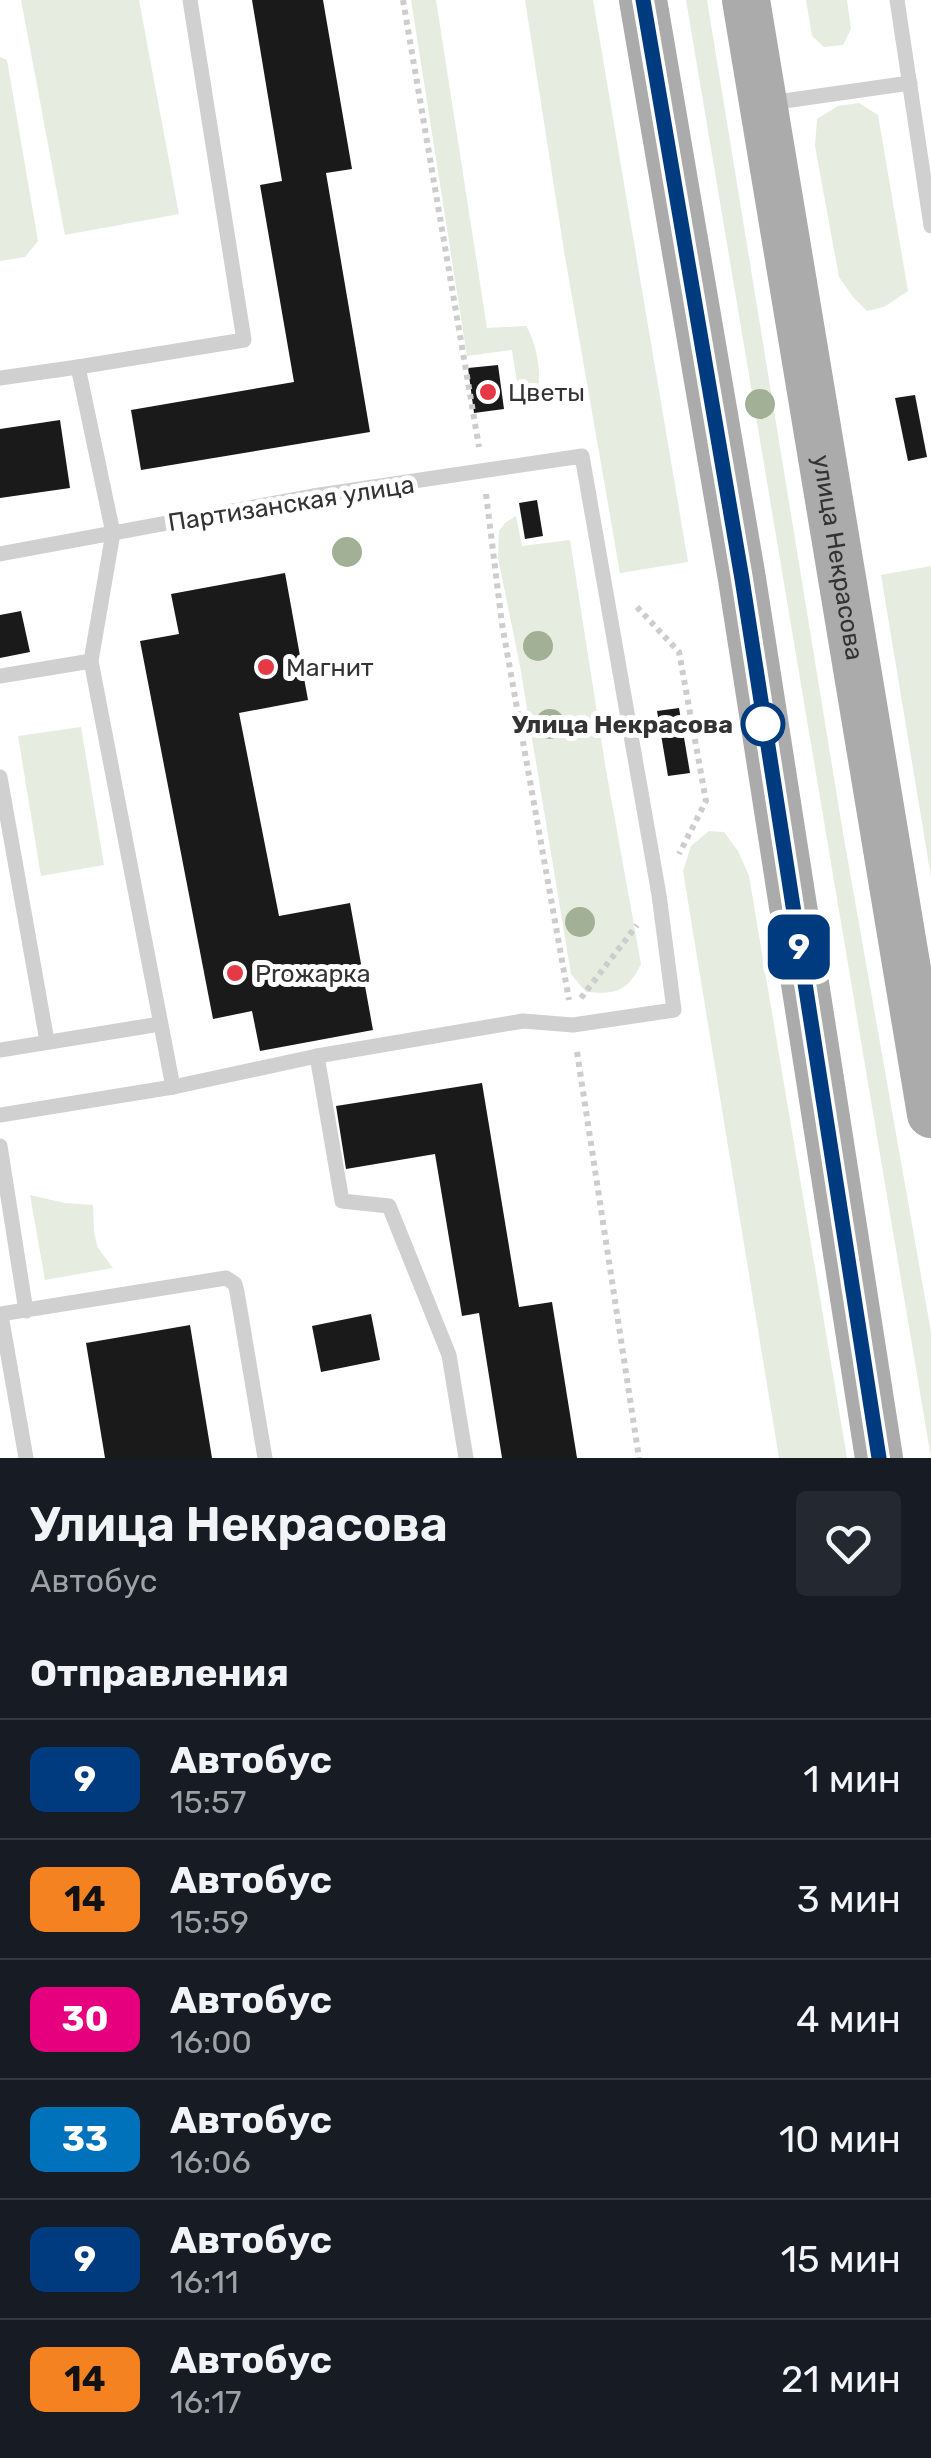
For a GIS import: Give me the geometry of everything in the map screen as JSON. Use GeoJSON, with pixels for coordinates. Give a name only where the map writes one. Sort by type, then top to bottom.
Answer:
{"type":"FeatureCollection","features":[{"type":"Feature","properties":{"kind":"main road"},"geometry":{"type":"LineString","coordinates":[[643,0],[742,579],[879,1458]]}},
{"type":"Feature","properties":{"kind":"main road","name":"улица Некрасова"},"geometry":{"type":"LineString","coordinates":[[746,0],[931,1114]]}},
{"type":"Feature","properties":{"kind":"lane"},"geometry":{"type":"LineString","coordinates":[[0,378],[244,340],[190,0]]}},
{"type":"Feature","properties":{"kind":"lane"},"geometry":{"type":"LineString","coordinates":[[898,0],[931,226]]}},
{"type":"Feature","properties":{"kind":"lane"},"geometry":{"type":"LineString","coordinates":[[762,104],[910,83]]}},
{"type":"Feature","properties":{"kind":"lane"},"geometry":{"type":"LineString","coordinates":[[78,367],[114,533],[91,661],[173,1087]]}},
{"type":"Feature","properties":{"kind":"lane","name":"Партизанская улица"},"geometry":{"type":"LineString","coordinates":[[0,554],[313,496],[582,456],[659,895],[674,1010],[572,1025]]}},
{"type":"Feature","properties":{"kind":"lane"},"geometry":{"type":"LineString","coordinates":[[0,676],[91,661]]}},
{"type":"Feature","properties":{"kind":"lane"},"geometry":{"type":"LineString","coordinates":[[0,777],[47,1041]]}},
{"type":"Feature","properties":{"kind":"lane"},"geometry":{"type":"LineString","coordinates":[[0,1116],[522,1021],[572,1025]]}},
{"type":"Feature","properties":{"kind":"lane"},"geometry":{"type":"LineString","coordinates":[[0,1050],[160,1024]]}},
{"type":"Feature","properties":{"kind":"lane"},"geometry":{"type":"LineString","coordinates":[[317,1056],[342,1201],[389,1206],[450,1354],[466,1458]]}},
{"type":"Feature","properties":{"kind":"lane"},"geometry":{"type":"LineString","coordinates":[[0,1146],[26,1311]]}},
{"type":"Feature","properties":{"kind":"lane"},"geometry":{"type":"LineString","coordinates":[[26,1458],[1,1314],[226,1278],[235,1284],[237,1292],[265,1458]]}},
{"type":"Feature","properties":{"kind":"path"},"geometry":{"type":"LineString","coordinates":[[404,0],[639,1458]]}},
{"type":"Feature","properties":{"kind":"shaded area"},"geometry":{"type":"Polygon","coordinates":[[[21,0],[139,0],[179,214],[65,235],[21,0]]]}},
{"type":"Feature","properties":{"kind":"shaded area"},"geometry":{"type":"Polygon","coordinates":[[[411,0],[436,0],[487,328],[526,326],[535,348],[539,383],[521,408],[512,350],[467,356],[411,0]]]}},
{"type":"Feature","properties":{"kind":"shaded area"},"geometry":{"type":"Polygon","coordinates":[[[525,0],[593,0],[688,562],[620,573],[525,0]]]}},
{"type":"Feature","properties":{"kind":"shaded area"},"geometry":{"type":"Polygon","coordinates":[[[686,0],[707,0],[843,833],[931,1332],[931,1458],[686,0]]]}},
{"type":"Feature","properties":{"kind":"shaded area"},"geometry":{"type":"Polygon","coordinates":[[[806,0],[847,0],[851,29],[843,45],[824,47],[812,36],[806,0]]]}},
{"type":"Feature","properties":{"kind":"shaded area"},"geometry":{"type":"Polygon","coordinates":[[[0,57],[7,60],[38,241],[25,257],[0,261],[0,57]]]}},
{"type":"Feature","properties":{"kind":"shaded area"},"geometry":{"type":"Polygon","coordinates":[[[859,103],[878,115],[908,291],[884,307],[867,311],[839,277],[815,146],[817,119],[838,106],[859,103]]]}},
{"type":"Feature","properties":{"kind":"shaded area"},"geometry":{"type":"Polygon","coordinates":[[[516,516],[522,546],[570,540],[641,964],[626,986],[613,992],[586,992],[571,974],[520,666],[498,558],[499,531],[516,516]]]}},
{"type":"Feature","properties":{"kind":"shaded area"},"geometry":{"type":"Polygon","coordinates":[[[931,566],[931,877],[881,575],[931,566]]]}},
{"type":"Feature","properties":{"kind":"shaded area"},"geometry":{"type":"Polygon","coordinates":[[[81,727],[104,865],[41,876],[18,736],[81,727]]]}},
{"type":"Feature","properties":{"kind":"shaded area"},"geometry":{"type":"Polygon","coordinates":[[[709,831],[724,832],[749,876],[847,1458],[779,1458],[683,871],[691,846],[709,831]]]}},
{"type":"Feature","properties":{"kind":"shaded area"},"geometry":{"type":"Polygon","coordinates":[[[30,1195],[93,1205],[98,1248],[113,1268],[45,1280],[30,1195]]]}},
{"type":"Feature","properties":{"kind":"building"},"geometry":{"type":"Polygon","coordinates":[[[252,0],[323,0],[352,169],[326,173],[370,432],[141,470],[131,410],[294,382],[260,185],[282,181],[252,0]]]}},
{"type":"Feature","properties":{"kind":"building"},"geometry":{"type":"Polygon","coordinates":[[[498,365],[504,409],[474,413],[468,368],[498,365]]]}},
{"type":"Feature","properties":{"kind":"building"},"geometry":{"type":"Polygon","coordinates":[[[915,395],[927,457],[908,461],[895,398],[915,395]]]}},
{"type":"Feature","properties":{"kind":"building"},"geometry":{"type":"Polygon","coordinates":[[[60,420],[70,488],[0,498],[0,429],[60,420]]]}},
{"type":"Feature","properties":{"kind":"building"},"geometry":{"type":"Polygon","coordinates":[[[537,500],[543,536],[525,539],[519,503],[537,500]]]}},
{"type":"Feature","properties":{"kind":"building"},"geometry":{"type":"Polygon","coordinates":[[[285,573],[308,700],[239,713],[279,916],[350,903],[373,1030],[260,1051],[252,1011],[213,1019],[140,641],[179,634],[171,594],[285,573]]]}},
{"type":"Feature","properties":{"kind":"building"},"geometry":{"type":"Polygon","coordinates":[[[21,611],[30,652],[0,658],[0,615],[21,611]]]}},
{"type":"Feature","properties":{"kind":"building"},"geometry":{"type":"Polygon","coordinates":[[[679,708],[690,773],[668,776],[657,711],[679,708]]]}},
{"type":"Feature","properties":{"kind":"building"},"geometry":{"type":"Polygon","coordinates":[[[482,1083],[519,1307],[552,1302],[577,1458],[502,1458],[479,1313],[462,1316],[435,1154],[346,1169],[336,1106],[482,1083]]]}},
{"type":"Feature","properties":{"kind":"building"},"geometry":{"type":"Polygon","coordinates":[[[371,1314],[380,1360],[321,1372],[312,1326],[371,1314]]]}},
{"type":"Feature","properties":{"kind":"building"},"geometry":{"type":"Polygon","coordinates":[[[190,1325],[212,1458],[105,1458],[86,1343],[190,1325]]]}},
{"type":"Feature","properties":{"kind":"bus line","name":"9"},"geometry":{"type":"LineString","coordinates":[[643,0],[742,579],[879,1458]]}},
{"type":"Feature","properties":{"kind":"place","name":"Цветы"},"geometry":{"type":"Point","coordinates":[488,392]}},
{"type":"Feature","properties":{"kind":"place","name":"Магнит"},"geometry":{"type":"Point","coordinates":[266,667]}},
{"type":"Feature","properties":{"kind":"place","name":"Улица Некрасова"},"geometry":{"type":"Point","coordinates":[763,724]}},
{"type":"Feature","properties":{"kind":"place","name":"Proжарка"},"geometry":{"type":"Point","coordinates":[235,973]}}]}
